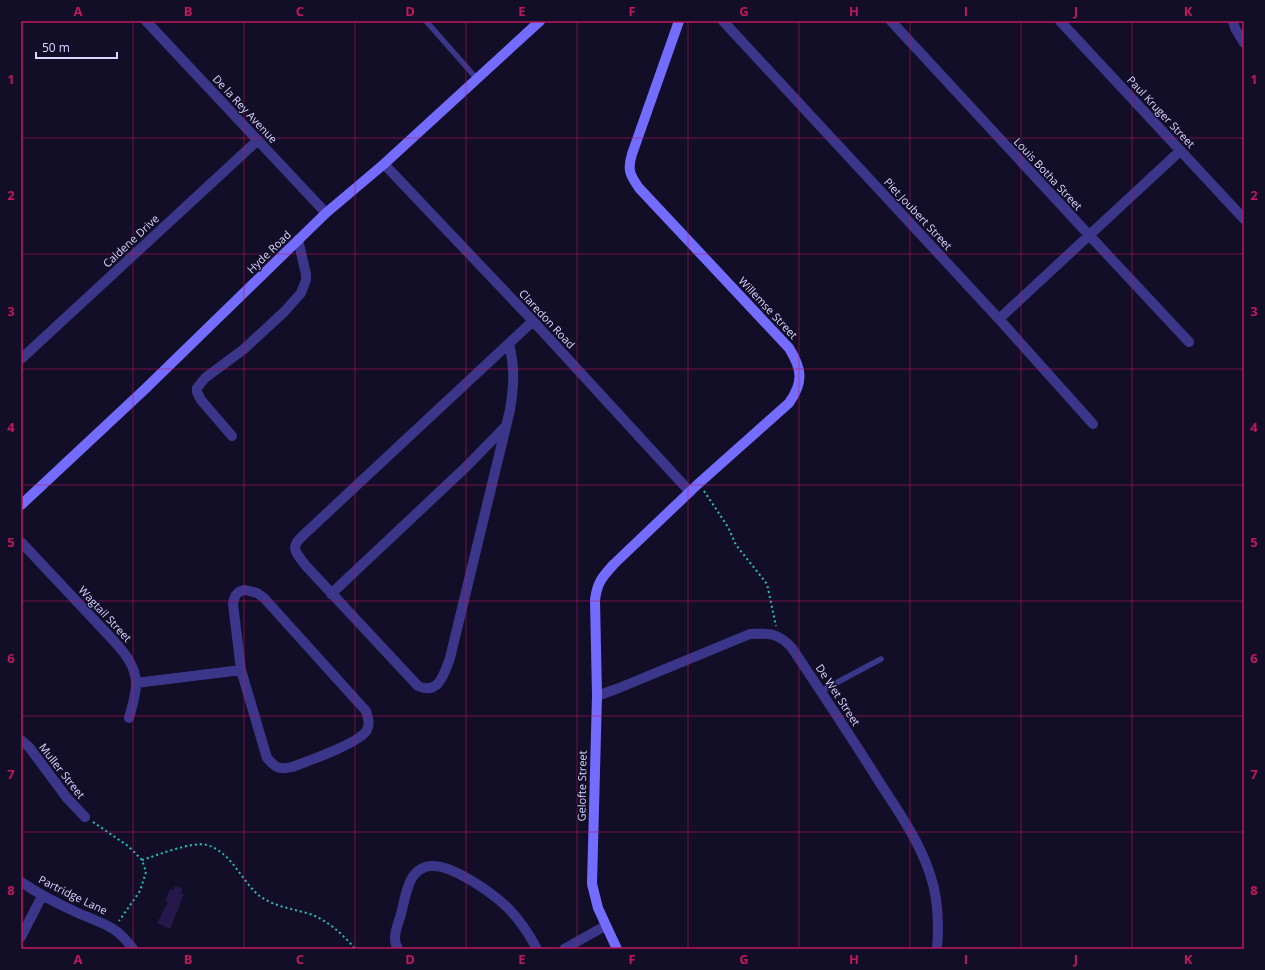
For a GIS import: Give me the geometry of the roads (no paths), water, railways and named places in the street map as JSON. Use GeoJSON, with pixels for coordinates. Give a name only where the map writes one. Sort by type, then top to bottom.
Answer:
{"type":"FeatureCollection","features":[{"type":"Feature","properties":{"kind":"street","name":"De la Rey Avenue"},"geometry":{"type":"LineString","coordinates":[[146,21],[326,213]]}},
{"type":"Feature","properties":{"kind":"street","name":"Hyde Road"},"geometry":{"type":"LineString","coordinates":[[21,505],[144,390],[326,213],[384,164],[540,21]]}},
{"type":"Feature","properties":{"kind":"street","name":"Willemse Street"},"geometry":{"type":"LineString","coordinates":[[595,619],[596,588],[603,576],[698,484],[789,402],[799,386],[800,372],[796,359],[789,348],[639,188],[630,172],[629,163],[679,21]]}},
{"type":"Feature","properties":{"kind":"street","name":"Piet Joubert Street"},"geometry":{"type":"LineString","coordinates":[[723,21],[999,319],[1093,424]]}},
{"type":"Feature","properties":{"kind":"street","name":"Louis Botha Street"},"geometry":{"type":"LineString","coordinates":[[891,21],[1189,342]]}},
{"type":"Feature","properties":{"kind":"street","name":"Paul Kruger Street"},"geometry":{"type":"LineString","coordinates":[[1060,21],[1244,219]]}},
{"type":"Feature","properties":{"kind":"street"},"geometry":{"type":"LineString","coordinates":[[1233,21],[1235,28],[1244,43]]}},
{"type":"Feature","properties":{"kind":"street","name":"Caldene Drive"},"geometry":{"type":"LineString","coordinates":[[21,359],[258,140]]}},
{"type":"Feature","properties":{"kind":"street"},"geometry":{"type":"LineString","coordinates":[[999,319],[1180,151]]}},
{"type":"Feature","properties":{"kind":"street","name":"Claredon Road"},"geometry":{"type":"LineString","coordinates":[[384,164],[533,321],[690,492]]}},
{"type":"Feature","properties":{"kind":"street"},"geometry":{"type":"LineString","coordinates":[[232,436],[201,400],[197,392],[197,388],[205,378],[244,349],[284,312],[301,293],[306,280],[306,274],[298,240]]}},
{"type":"Feature","properties":{"kind":"street"},"geometry":{"type":"LineString","coordinates":[[509,344],[514,361],[511,404],[450,658],[442,680],[436,685],[424,689],[418,686],[307,568],[296,552],[295,547],[298,541],[533,321]]}},
{"type":"Feature","properties":{"kind":"street"},"geometry":{"type":"LineString","coordinates":[[331,594],[467,466],[505,426]]}},
{"type":"Feature","properties":{"kind":"street","name":"Wagtail Street"},"geometry":{"type":"LineString","coordinates":[[21,542],[127,656],[132,665],[136,683],[130,718]]}},
{"type":"Feature","properties":{"kind":"street"},"geometry":{"type":"LineString","coordinates":[[250,590],[264,598],[366,712],[369,724],[367,729],[357,740],[292,768],[284,769],[275,767],[267,758],[241,670],[234,599],[236,594],[240,591],[250,590]]}},
{"type":"Feature","properties":{"kind":"street","name":"Gelofte Street"},"geometry":{"type":"LineString","coordinates":[[595,619],[597,696],[592,884],[595,899],[605,926],[617,949]]}},
{"type":"Feature","properties":{"kind":"street","name":"De Wet Street"},"geometry":{"type":"LineString","coordinates":[[597,696],[750,634],[766,633],[778,636],[785,640],[821,691],[900,814],[921,851],[931,875],[934,890],[938,933],[937,949]]}},
{"type":"Feature","properties":{"kind":"street"},"geometry":{"type":"LineString","coordinates":[[136,683],[241,670]]}},
{"type":"Feature","properties":{"kind":"street","name":"Muller Street"},"geometry":{"type":"LineString","coordinates":[[21,740],[29,748],[67,798],[85,817]]}},
{"type":"Feature","properties":{"kind":"street"},"geometry":{"type":"LineString","coordinates":[[398,949],[395,943],[395,934],[408,889],[414,874],[423,868],[430,866],[449,869],[491,894],[508,907],[524,927],[537,949]]}},
{"type":"Feature","properties":{"kind":"street","name":"Partridge Lane"},"geometry":{"type":"LineString","coordinates":[[21,882],[42,896],[114,929],[126,939],[133,949]]}},
{"type":"Feature","properties":{"kind":"street"},"geometry":{"type":"LineString","coordinates":[[21,937],[42,896]]}},
{"type":"Feature","properties":{"kind":"street"},"geometry":{"type":"LineString","coordinates":[[564,949],[605,926]]}},
{"type":"Feature","properties":{"kind":"lane"},"geometry":{"type":"LineString","coordinates":[[426,21],[477,78]]}},
{"type":"Feature","properties":{"kind":"lane"},"geometry":{"type":"LineString","coordinates":[[821,691],[881,659]]}}]}
